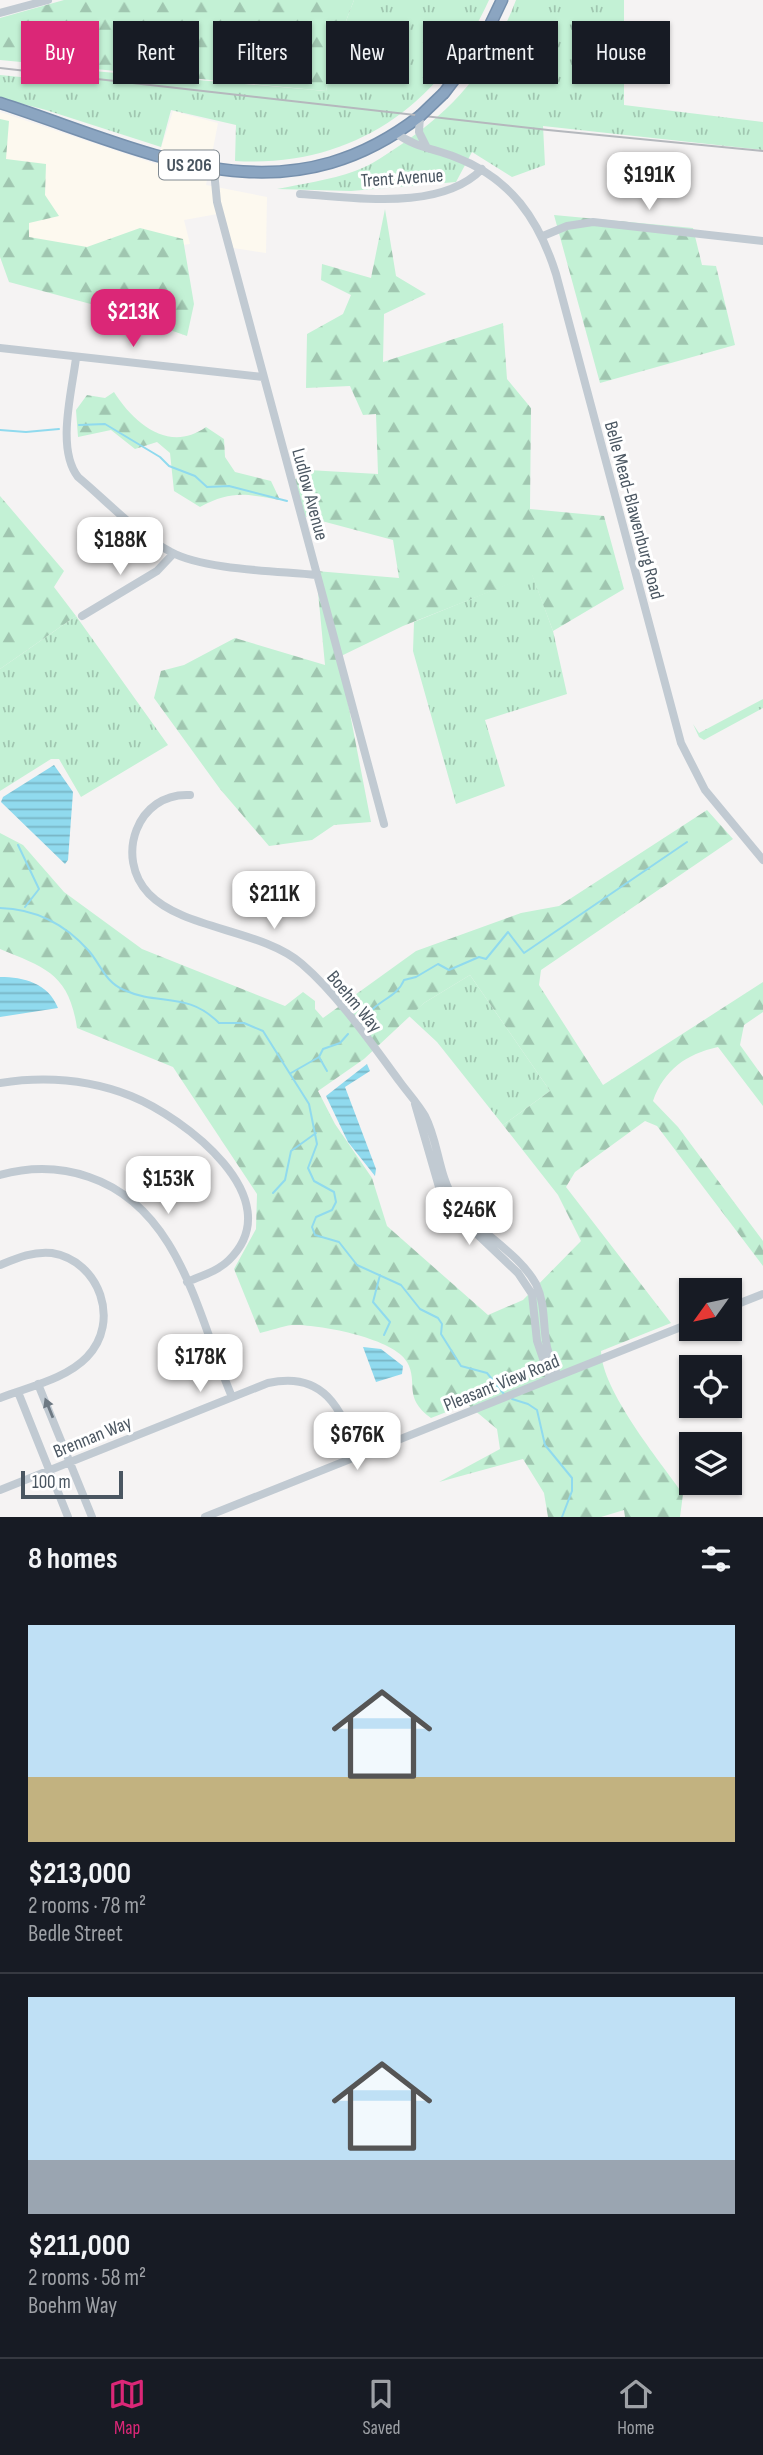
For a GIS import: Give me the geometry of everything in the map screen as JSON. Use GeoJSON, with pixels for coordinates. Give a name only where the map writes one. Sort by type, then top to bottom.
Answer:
{"type":"FeatureCollection","features":[{"type":"Feature","properties":{"kind":"highway","name":"US 206"},"geometry":{"type":"LineString","coordinates":[[0,103],[165,159],[214,171],[291,171],[334,160],[383,141],[419,116],[456,81],[489,31],[502,0]]}},
{"type":"Feature","properties":{"kind":"street"},"geometry":{"type":"LineString","coordinates":[[0,13],[48,0]]}},
{"type":"Feature","properties":{"kind":"street","name":"Trent Avenue"},"geometry":{"type":"LineString","coordinates":[[419,116],[420,136],[427,148]]}},
{"type":"Feature","properties":{"kind":"street","name":"Trent Avenue"},"geometry":{"type":"LineString","coordinates":[[396,133],[408,142],[482,169]]}},
{"type":"Feature","properties":{"kind":"street","name":"Trent Avenue"},"geometry":{"type":"LineString","coordinates":[[300,194],[392,197],[430,195],[456,188],[482,169]]}},
{"type":"Feature","properties":{"kind":"street","name":"Belle Mead-Blawenburg Road"},"geometry":{"type":"LineString","coordinates":[[482,169],[513,193],[543,236],[556,274],[681,743],[705,790],[763,860]]}},
{"type":"Feature","properties":{"kind":"street","name":"Ludlow Avenue"},"geometry":{"type":"LineString","coordinates":[[214,171],[215,191],[263,377],[384,824]]}},
{"type":"Feature","properties":{"kind":"street"},"geometry":{"type":"LineString","coordinates":[[543,236],[566,226],[593,222],[763,241]]}},
{"type":"Feature","properties":{"kind":"street"},"geometry":{"type":"LineString","coordinates":[[0,348],[263,377]]}},
{"type":"Feature","properties":{"kind":"street"},"geometry":{"type":"LineString","coordinates":[[76,358],[66,447],[73,470],[131,522],[173,554],[215,564],[316,575]]}},
{"type":"Feature","properties":{"kind":"street"},"geometry":{"type":"LineString","coordinates":[[82,617],[157,571],[173,554]]}},
{"type":"Feature","properties":{"kind":"street","name":"Boehm Way"},"geometry":{"type":"LineString","coordinates":[[190,795],[170,795],[162,799],[140,822],[133,856],[143,886],[168,908],[269,945],[302,964],[376,1051],[425,1114],[436,1167],[461,1214],[529,1274],[539,1306],[554,1378]]}},
{"type":"Feature","properties":{"kind":"street"},"geometry":{"type":"LineString","coordinates":[[0,1083],[56,1079],[113,1090],[164,1113],[215,1155],[242,1191],[246,1203],[246,1227],[240,1245],[228,1261],[187,1282]]}},
{"type":"Feature","properties":{"kind":"street"},"geometry":{"type":"LineString","coordinates":[[0,1175],[30,1170],[56,1170],[83,1175],[111,1186],[135,1202],[156,1223],[172,1248],[232,1397]]}},
{"type":"Feature","properties":{"kind":"street"},"geometry":{"type":"LineString","coordinates":[[0,1265],[37,1253],[62,1256],[85,1269],[100,1290],[105,1315],[95,1349],[77,1366],[0,1398]]}},
{"type":"Feature","properties":{"kind":"street"},"geometry":{"type":"LineString","coordinates":[[742,1302],[763,1294]]}},
{"type":"Feature","properties":{"kind":"street","name":"Pleasant View Road"},"geometry":{"type":"LineString","coordinates":[[205,1517],[679,1328]]}},
{"type":"Feature","properties":{"kind":"street","name":"Brennan Way"},"geometry":{"type":"LineString","coordinates":[[0,1490],[276,1381],[294,1381],[313,1386],[336,1404],[359,1455]]}},
{"type":"Feature","properties":{"kind":"street"},"geometry":{"type":"LineString","coordinates":[[38,1384],[92,1517]]}},
{"type":"Feature","properties":{"kind":"street"},"geometry":{"type":"LineString","coordinates":[[18,1392],[68,1517]]}},
{"type":"Feature","properties":{"kind":"shaded area"},"geometry":{"type":"Polygon","coordinates":[[[173,111],[218,123],[206,185],[267,197],[266,253],[233,248],[223,213],[184,220],[190,244],[168,247],[92,252],[26,239],[0,168],[0,112],[156,164],[173,111]]]}},
{"type":"Feature","properties":{"kind":"green space"},"geometry":{"type":"Polygon","coordinates":[[[64,0],[354,0],[346,21],[326,21],[326,91],[252,84],[312,84],[312,21],[213,21],[213,80],[199,79],[199,21],[113,21],[113,71],[99,69],[99,21],[21,21],[21,62],[0,60],[0,18],[64,0]]]}},
{"type":"Feature","properties":{"kind":"green space"},"geometry":{"type":"Polygon","coordinates":[[[354,0],[489,0],[478,21],[423,21],[423,84],[433,84],[419,99],[388,122],[355,141],[318,154],[278,160],[235,161],[236,125],[171,110],[161,147],[0,98],[0,75],[21,77],[21,84],[99,84],[99,72],[113,73],[113,84],[199,84],[199,80],[213,81],[213,84],[326,91],[327,84],[409,84],[409,21],[346,21],[354,0]]]}},
{"type":"Feature","properties":{"kind":"green space"},"geometry":{"type":"Polygon","coordinates":[[[516,0],[624,0],[624,21],[572,21],[572,84],[624,84],[624,105],[763,122],[763,150],[543,126],[545,165],[512,177],[472,152],[456,182],[351,191],[277,189],[361,169],[422,129],[469,84],[558,84],[558,21],[507,21],[516,0]]]}},
{"type":"Feature","properties":{"kind":"green space"},"geometry":{"type":"Polygon","coordinates":[[[0,119],[9,121],[6,159],[46,164],[45,195],[59,216],[29,223],[29,237],[87,247],[140,228],[183,239],[194,304],[187,336],[113,310],[9,282],[0,257],[0,119]]]}},
{"type":"Feature","properties":{"kind":"green space"},"geometry":{"type":"Polygon","coordinates":[[[385,209],[396,276],[426,294],[384,314],[383,362],[503,323],[507,379],[531,408],[530,509],[604,516],[624,589],[553,631],[532,575],[403,626],[339,657],[371,822],[334,825],[312,840],[269,846],[220,789],[154,698],[161,671],[184,665],[235,638],[325,665],[316,571],[399,578],[393,540],[303,516],[293,481],[308,470],[378,474],[376,414],[363,415],[350,386],[306,388],[307,334],[343,314],[351,295],[321,280],[322,264],[371,278],[385,209]]]}},
{"type":"Feature","properties":{"kind":"green space"},"geometry":{"type":"Polygon","coordinates":[[[554,215],[693,228],[702,265],[716,266],[735,345],[600,383],[554,215]]]}},
{"type":"Feature","properties":{"kind":"green space"},"geometry":{"type":"Polygon","coordinates":[[[114,392],[132,415],[154,432],[179,437],[206,427],[224,439],[225,457],[235,472],[271,481],[280,500],[239,495],[221,498],[200,507],[174,491],[170,453],[157,442],[135,449],[111,430],[78,437],[76,410],[87,395],[105,398],[114,392]]]}},
{"type":"Feature","properties":{"kind":"green space"},"geometry":{"type":"Polygon","coordinates":[[[0,496],[64,571],[54,587],[76,616],[0,669],[0,496]]]}},
{"type":"Feature","properties":{"kind":"green space"},"geometry":{"type":"Polygon","coordinates":[[[532,574],[553,631],[567,694],[485,720],[505,786],[456,804],[413,651],[414,622],[532,574]]]}},
{"type":"Feature","properties":{"kind":"green space"},"geometry":{"type":"Polygon","coordinates":[[[76,616],[168,745],[81,797],[59,759],[51,759],[0,791],[0,669],[76,616]]]}},
{"type":"Feature","properties":{"kind":"green space"},"geometry":{"type":"Polygon","coordinates":[[[763,699],[763,708],[704,740],[699,737],[693,724],[699,733],[763,699]]]}},
{"type":"Feature","properties":{"kind":"green space"},"geometry":{"type":"Polygon","coordinates":[[[707,810],[733,839],[541,970],[539,985],[603,1085],[763,982],[763,1012],[744,1025],[740,1045],[763,1077],[763,1106],[718,1047],[696,1054],[678,1065],[663,1080],[653,1101],[678,1127],[763,1241],[763,1266],[657,1126],[645,1121],[575,1172],[566,1187],[671,1323],[601,1351],[604,1367],[621,1405],[679,1488],[679,1495],[683,1495],[680,1517],[625,1517],[624,1510],[601,1517],[548,1517],[544,1493],[523,1459],[439,1482],[500,1449],[497,1429],[467,1404],[431,1418],[414,1397],[407,1362],[399,1353],[372,1339],[304,1325],[260,1333],[234,1269],[256,1229],[257,1194],[173,1067],[77,1028],[68,996],[53,975],[0,949],[0,833],[23,845],[64,892],[142,949],[285,1006],[303,992],[315,1001],[315,1009],[323,1018],[416,951],[521,913],[559,906],[707,810]],[[470,975],[424,1003],[364,1059],[318,1091],[335,1124],[372,1178],[387,1226],[488,1315],[523,1300],[581,1241],[558,1195],[503,1125],[550,1091],[470,975]]]}},
{"type":"Feature","properties":{"kind":"green space"},"geometry":{"type":"Polygon","coordinates":[[[470,975],[550,1091],[503,1125],[437,1042],[409,1016],[424,1003],[470,975]]]}},
{"type":"Feature","properties":{"kind":"water"},"geometry":{"type":"Polygon","coordinates":[[[54,765],[73,792],[68,860],[65,864],[1,802],[3,797],[54,765]]]}},
{"type":"Feature","properties":{"kind":"water"},"geometry":{"type":"Polygon","coordinates":[[[0,977],[18,978],[42,987],[54,999],[58,1008],[0,1017],[0,977]]]}},
{"type":"Feature","properties":{"kind":"water"},"geometry":{"type":"Polygon","coordinates":[[[367,1064],[370,1071],[345,1087],[376,1169],[375,1176],[348,1142],[326,1096],[367,1064]]]}},
{"type":"Feature","properties":{"kind":"water"},"geometry":{"type":"Polygon","coordinates":[[[363,1347],[381,1349],[403,1366],[402,1374],[376,1382],[363,1347]]]}},
{"type":"Feature","properties":{"kind":"waterway"},"geometry":{"type":"LineString","coordinates":[[79,425],[105,424],[160,457],[169,466],[195,476],[207,487],[229,486],[287,501]]}},
{"type":"Feature","properties":{"kind":"waterway"},"geometry":{"type":"LineString","coordinates":[[0,430],[26,432],[59,429]]}},
{"type":"Feature","properties":{"kind":"waterway"},"geometry":{"type":"LineString","coordinates":[[365,1022],[372,1009],[395,992],[404,980],[416,977],[438,964],[449,970],[479,957],[486,959],[508,932],[524,953],[687,842]]}},
{"type":"Feature","properties":{"kind":"waterway"},"geometry":{"type":"LineString","coordinates":[[18,845],[39,889],[25,907]]}},
{"type":"Feature","properties":{"kind":"waterway"},"geometry":{"type":"LineString","coordinates":[[0,908],[26,911],[60,926],[80,941],[108,978],[124,990],[196,1007],[219,1023],[244,1023],[263,1031],[309,1104],[317,1144],[308,1168],[314,1181],[334,1192],[336,1202],[332,1210],[316,1217],[312,1227],[315,1235],[339,1242],[357,1265],[401,1285],[420,1309],[438,1318],[442,1324],[441,1334],[461,1366],[487,1373],[504,1394]]}},
{"type":"Feature","properties":{"kind":"waterway"},"geometry":{"type":"LineString","coordinates":[[291,1073],[319,1057],[323,1049],[340,1043],[348,1034]]}},
{"type":"Feature","properties":{"kind":"waterway"},"geometry":{"type":"LineString","coordinates":[[319,1057],[327,1071]]}},
{"type":"Feature","properties":{"kind":"waterway"},"geometry":{"type":"LineString","coordinates":[[273,1193],[285,1180],[291,1151],[316,1133]]}},
{"type":"Feature","properties":{"kind":"waterway"},"geometry":{"type":"LineString","coordinates":[[380,1275],[373,1302],[390,1322],[384,1335]]}},
{"type":"Feature","properties":{"kind":"waterway"},"geometry":{"type":"LineString","coordinates":[[512,1399],[537,1410],[545,1445],[572,1478],[572,1491],[562,1517]]}},
{"type":"Feature","properties":{"kind":"railway"},"geometry":{"type":"LineString","coordinates":[[0,68],[548,130],[763,151]]}}]}
